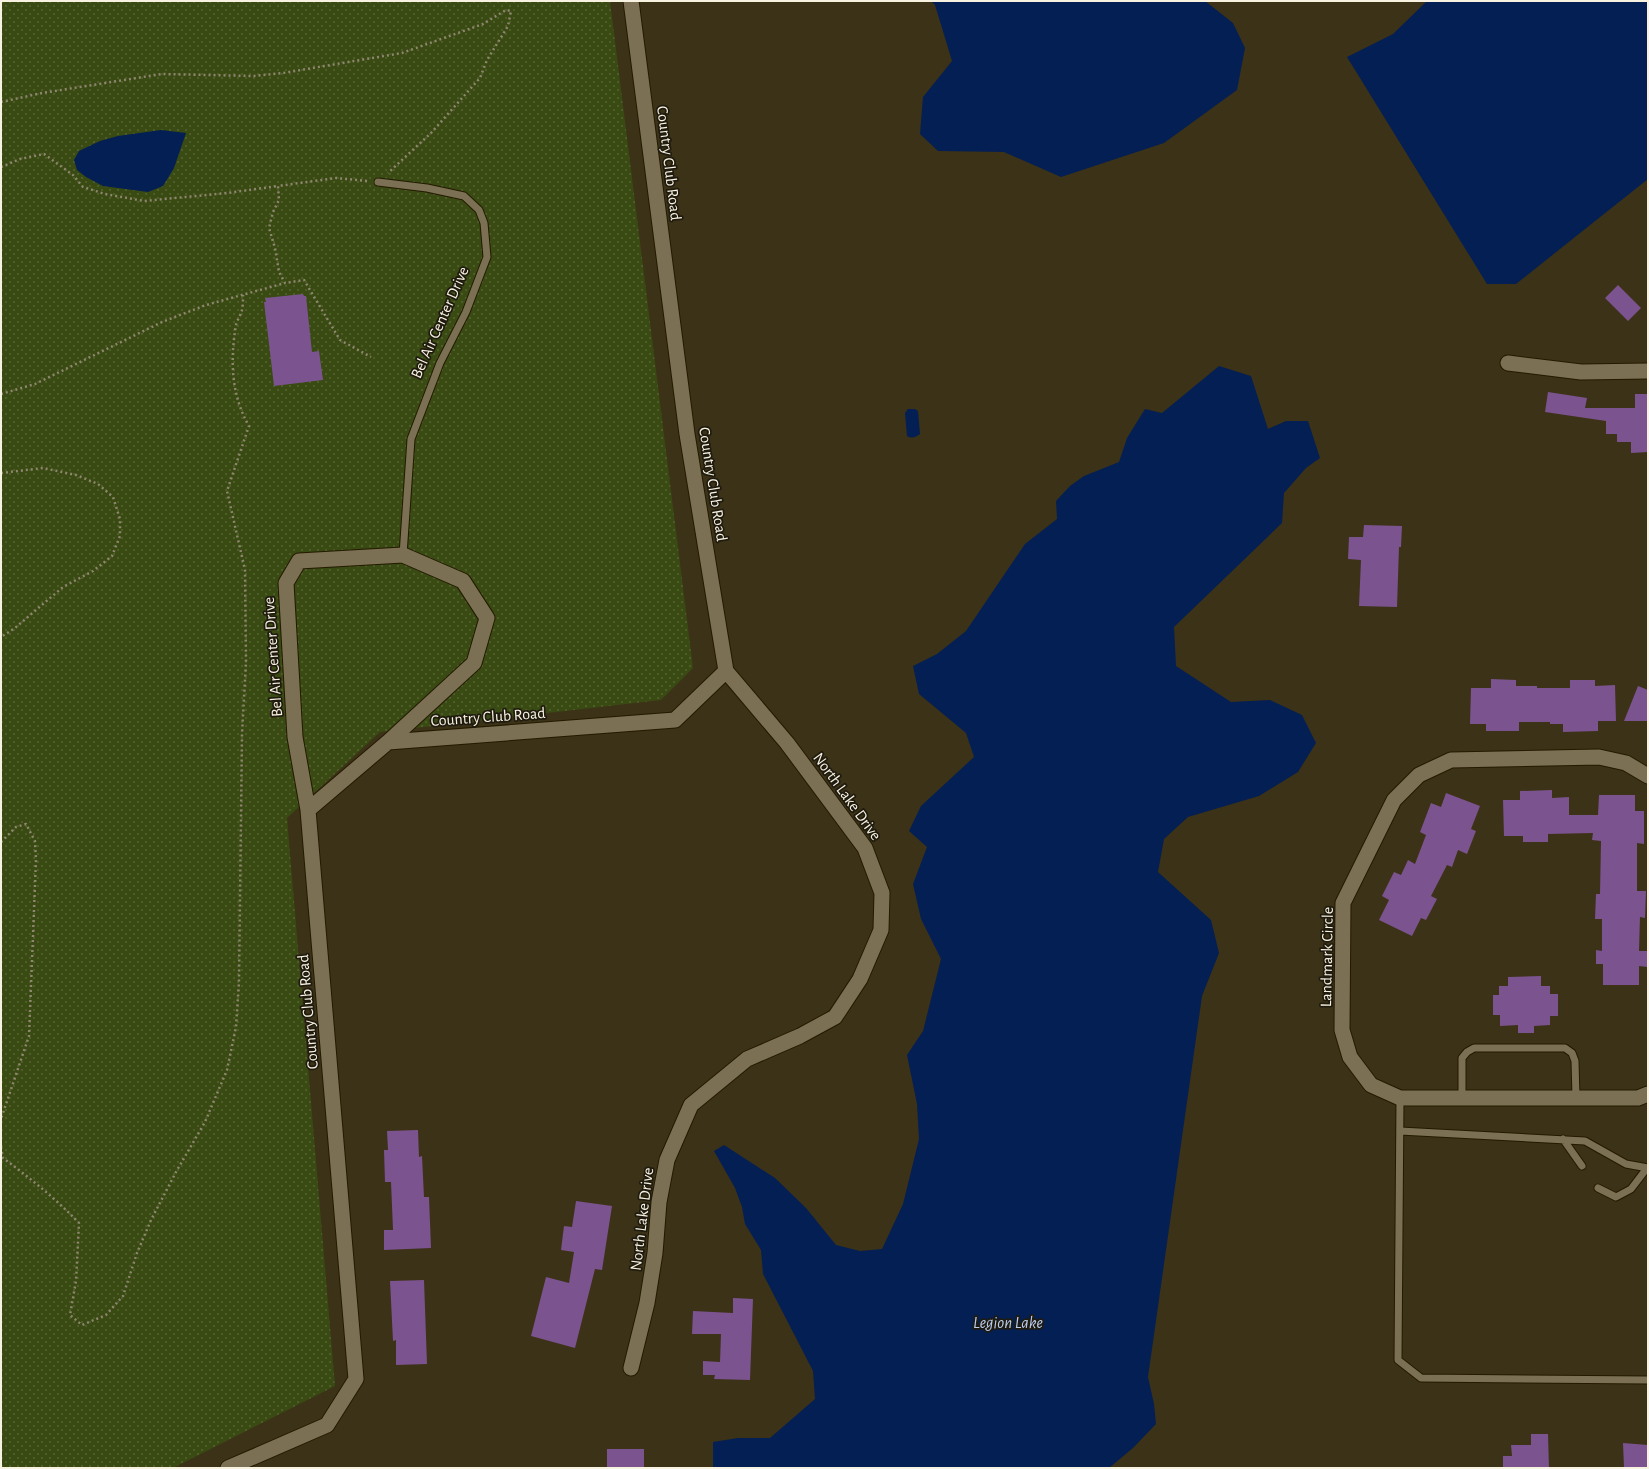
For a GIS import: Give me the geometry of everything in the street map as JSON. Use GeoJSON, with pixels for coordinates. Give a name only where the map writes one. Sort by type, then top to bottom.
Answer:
{"type":"FeatureCollection","features":[{"type":"Feature","properties":{"kind":"street","name":"Country Club Road"},"geometry":{"type":"LineString","coordinates":[[388,742],[675,720],[726,670],[688,434],[631,1]]}},
{"type":"Feature","properties":{"kind":"street"},"geometry":{"type":"LineString","coordinates":[[1508,363],[1581,372],[1648,371]]}},
{"type":"Feature","properties":{"kind":"street","name":"Bel Air Center Drive"},"geometry":{"type":"LineString","coordinates":[[308,810],[295,737],[286,583],[299,561],[403,555],[463,581],[487,618],[474,663],[388,742]]}},
{"type":"Feature","properties":{"kind":"street","name":"North Lake Drive"},"geometry":{"type":"LineString","coordinates":[[631,1368],[647,1303],[655,1253],[659,1202],[666,1160],[691,1104],[747,1059],[800,1036],[835,1017],[860,979],[881,930],[882,893],[865,848],[787,743],[726,670]]}},
{"type":"Feature","properties":{"kind":"street"},"geometry":{"type":"LineString","coordinates":[[308,810],[388,742]]}},
{"type":"Feature","properties":{"kind":"street","name":"Landmark Circle"},"geometry":{"type":"LineString","coordinates":[[1648,776],[1626,763],[1599,757],[1451,760],[1419,776],[1394,800],[1343,903],[1342,1030],[1350,1057],[1371,1085],[1400,1098],[1638,1098],[1648,1094]]}},
{"type":"Feature","properties":{"kind":"street","name":"Country Club Road"},"geometry":{"type":"LineString","coordinates":[[233,1467],[327,1425],[356,1379],[308,810]]}},
{"type":"Feature","properties":{"kind":"lane","name":"Bel Air Center Drive"},"geometry":{"type":"LineString","coordinates":[[378,182],[427,188],[464,196],[479,210],[484,223],[487,257],[466,312],[440,363],[411,439],[403,555]]}},
{"type":"Feature","properties":{"kind":"lane"},"geometry":{"type":"LineString","coordinates":[[1462,1098],[1462,1058],[1467,1052],[1474,1048],[1565,1048],[1572,1053],[1575,1060],[1576,1098]]}},
{"type":"Feature","properties":{"kind":"lane"},"geometry":{"type":"LineString","coordinates":[[1400,1098],[1398,1360],[1421,1378],[1648,1380]]}},
{"type":"Feature","properties":{"kind":"lane"},"geometry":{"type":"LineString","coordinates":[[1400,1131],[1585,1141],[1626,1164],[1647,1168],[1631,1189],[1616,1197],[1598,1188]]}},
{"type":"Feature","properties":{"kind":"lane"},"geometry":{"type":"LineString","coordinates":[[1564,1139],[1582,1166]]}},
{"type":"Feature","properties":{"kind":"path"},"geometry":{"type":"LineString","coordinates":[[1,102],[42,93],[162,74],[254,76],[402,54],[483,24],[506,10],[511,11],[508,26],[487,60],[480,78],[431,133],[378,182],[336,178],[227,193],[144,200],[105,194],[84,187],[72,175],[44,154],[20,160],[1,167]]}},
{"type":"Feature","properties":{"kind":"path"},"geometry":{"type":"LineString","coordinates":[[278,186],[279,200],[273,212],[269,228],[275,248],[279,272],[285,284]]}},
{"type":"Feature","properties":{"kind":"path"},"geometry":{"type":"LineString","coordinates":[[1,394],[35,384],[126,341],[162,322],[206,305],[304,280],[340,340],[371,357]]}},
{"type":"Feature","properties":{"kind":"path"},"geometry":{"type":"LineString","coordinates":[[1,1147],[3,1158],[36,1183],[65,1208],[79,1223],[76,1281],[70,1315],[82,1325],[106,1315],[123,1296],[137,1253],[150,1220],[205,1122],[227,1070],[236,1027],[239,982],[242,734],[246,662],[245,570],[227,491],[249,426],[242,413],[233,381],[234,344],[237,323],[242,310],[243,295]]}},
{"type":"Feature","properties":{"kind":"path"},"geometry":{"type":"LineString","coordinates":[[1,473],[43,468],[76,475],[98,484],[113,497],[120,519],[120,536],[112,556],[94,572],[63,587],[15,628],[1,637]]}},
{"type":"Feature","properties":{"kind":"path"},"geometry":{"type":"LineString","coordinates":[[1,842],[16,827],[26,824],[35,841],[36,860],[29,1036],[1,1119]]}},
{"type":"Feature","properties":{"kind":"green space"},"geometry":{"type":"Polygon","coordinates":[[[1,1],[610,1],[693,668],[661,700],[380,732],[287,818],[335,1386],[173,1468],[1,1468],[1,1]]]}},
{"type":"Feature","properties":{"kind":"water"},"geometry":{"type":"Polygon","coordinates":[[[931,1],[1205,1],[1233,23],[1245,48],[1237,90],[1164,143],[1061,177],[1004,152],[938,151],[920,134],[923,97],[952,61],[935,5],[931,1]]]}},
{"type":"Feature","properties":{"kind":"water"},"geometry":{"type":"Polygon","coordinates":[[[1427,1],[1648,1],[1648,179],[1516,284],[1487,284],[1347,57],[1393,34],[1427,1]]]}},
{"type":"Feature","properties":{"kind":"water"},"geometry":{"type":"Polygon","coordinates":[[[161,130],[186,133],[174,168],[163,186],[148,192],[103,186],[86,177],[77,170],[74,160],[79,151],[100,141],[118,136],[161,130]]]}},
{"type":"Feature","properties":{"kind":"water","name":"Legion Lake"},"geometry":{"type":"Polygon","coordinates":[[[1219,366],[1251,376],[1268,429],[1286,421],[1308,421],[1320,458],[1306,468],[1284,493],[1282,523],[1174,627],[1176,666],[1231,702],[1270,700],[1302,715],[1316,743],[1298,772],[1259,796],[1188,817],[1164,839],[1158,872],[1211,920],[1219,953],[1202,996],[1148,1377],[1154,1404],[1156,1424],[1133,1448],[1109,1468],[713,1468],[713,1442],[738,1438],[770,1438],[815,1399],[813,1371],[763,1274],[761,1250],[745,1224],[742,1207],[735,1188],[714,1151],[724,1145],[775,1178],[806,1208],[836,1245],[860,1251],[882,1249],[903,1204],[919,1139],[917,1104],[907,1055],[923,1031],[941,959],[921,919],[913,884],[927,847],[909,831],[921,806],[974,757],[966,733],[919,694],[913,666],[937,654],[966,631],[1025,544],[1057,519],[1056,501],[1070,486],[1084,476],[1119,462],[1127,438],[1145,409],[1162,413],[1219,366]]]}},
{"type":"Feature","properties":{"kind":"water"},"geometry":{"type":"Polygon","coordinates":[[[908,409],[915,409],[918,411],[920,434],[914,437],[907,436],[905,413],[908,409]]]}},
{"type":"Feature","properties":{"kind":"building"},"geometry":{"type":"Polygon","coordinates":[[[1618,285],[1641,308],[1628,321],[1605,298],[1618,285]]]}},
{"type":"Feature","properties":{"kind":"building"},"geometry":{"type":"Polygon","coordinates":[[[303,294],[306,296],[312,352],[319,351],[323,380],[274,386],[264,302],[266,302],[265,298],[303,294]]]}},
{"type":"Feature","properties":{"kind":"building"},"geometry":{"type":"Polygon","coordinates":[[[1548,392],[1587,398],[1585,408],[1635,408],[1635,394],[1648,394],[1648,452],[1631,453],[1631,442],[1617,442],[1617,434],[1606,434],[1606,421],[1545,412],[1548,392]]]}},
{"type":"Feature","properties":{"kind":"building"},"geometry":{"type":"Polygon","coordinates":[[[1364,525],[1402,526],[1401,547],[1399,547],[1397,607],[1359,606],[1361,560],[1348,559],[1349,537],[1363,537],[1364,525]]]}},
{"type":"Feature","properties":{"kind":"building"},"geometry":{"type":"Polygon","coordinates":[[[1491,679],[1516,680],[1516,686],[1537,686],[1537,688],[1570,688],[1570,680],[1595,680],[1595,686],[1615,685],[1616,721],[1598,721],[1598,731],[1563,732],[1563,724],[1550,724],[1550,722],[1519,722],[1519,731],[1486,731],[1486,724],[1470,724],[1471,688],[1491,688],[1491,679]]]}},
{"type":"Feature","properties":{"kind":"building"},"geometry":{"type":"Polygon","coordinates":[[[1638,686],[1648,690],[1648,721],[1624,721],[1638,686]]]}},
{"type":"Feature","properties":{"kind":"building"},"geometry":{"type":"Polygon","coordinates":[[[1552,790],[1552,798],[1569,797],[1569,815],[1598,815],[1599,795],[1635,795],[1635,811],[1644,811],[1644,844],[1637,843],[1637,891],[1646,891],[1645,918],[1640,917],[1639,951],[1647,951],[1647,967],[1639,966],[1639,985],[1603,985],[1603,964],[1596,964],[1596,950],[1602,951],[1602,919],[1595,919],[1596,894],[1600,894],[1601,841],[1592,840],[1593,833],[1548,834],[1548,842],[1523,842],[1523,836],[1504,836],[1503,800],[1520,800],[1520,791],[1552,790]]]}},
{"type":"Feature","properties":{"kind":"building"},"geometry":{"type":"Polygon","coordinates":[[[1446,793],[1480,806],[1471,829],[1476,831],[1467,854],[1458,850],[1452,867],[1447,865],[1431,896],[1437,899],[1426,920],[1421,918],[1412,936],[1379,920],[1389,900],[1382,896],[1394,872],[1401,875],[1408,860],[1415,864],[1426,835],[1420,832],[1431,803],[1441,807],[1446,793]]]}},
{"type":"Feature","properties":{"kind":"building"},"geometry":{"type":"Polygon","coordinates":[[[1541,976],[1541,986],[1550,986],[1550,994],[1558,994],[1558,1016],[1550,1016],[1550,1025],[1534,1026],[1534,1033],[1518,1033],[1518,1025],[1500,1026],[1500,1015],[1493,1015],[1493,995],[1499,995],[1499,986],[1508,986],[1508,977],[1541,976]]]}},
{"type":"Feature","properties":{"kind":"building"},"geometry":{"type":"Polygon","coordinates":[[[418,1130],[419,1157],[422,1156],[424,1197],[429,1197],[431,1248],[384,1250],[384,1230],[393,1230],[391,1182],[385,1182],[384,1150],[388,1150],[387,1131],[418,1130]]]}},
{"type":"Feature","properties":{"kind":"building"},"geometry":{"type":"Polygon","coordinates":[[[576,1201],[612,1206],[602,1270],[595,1269],[575,1348],[531,1336],[546,1277],[569,1283],[574,1252],[561,1250],[564,1226],[572,1227],[576,1201]]]}},
{"type":"Feature","properties":{"kind":"building"},"geometry":{"type":"Polygon","coordinates":[[[424,1280],[427,1364],[396,1365],[396,1340],[393,1341],[390,1281],[424,1280]]]}},
{"type":"Feature","properties":{"kind":"building"},"geometry":{"type":"Polygon","coordinates":[[[733,1298],[753,1299],[750,1380],[714,1379],[715,1375],[703,1375],[703,1361],[720,1362],[721,1334],[692,1334],[693,1311],[733,1313],[733,1298]]]}},
{"type":"Feature","properties":{"kind":"building"},"geometry":{"type":"Polygon","coordinates":[[[1531,1434],[1548,1434],[1549,1468],[1503,1468],[1503,1456],[1512,1456],[1511,1445],[1531,1445],[1531,1434]]]}},
{"type":"Feature","properties":{"kind":"building"},"geometry":{"type":"Polygon","coordinates":[[[1623,1443],[1648,1445],[1648,1468],[1624,1468],[1623,1443]]]}},
{"type":"Feature","properties":{"kind":"building"},"geometry":{"type":"Polygon","coordinates":[[[607,1449],[644,1449],[644,1468],[607,1468],[607,1449]]]}}]}
